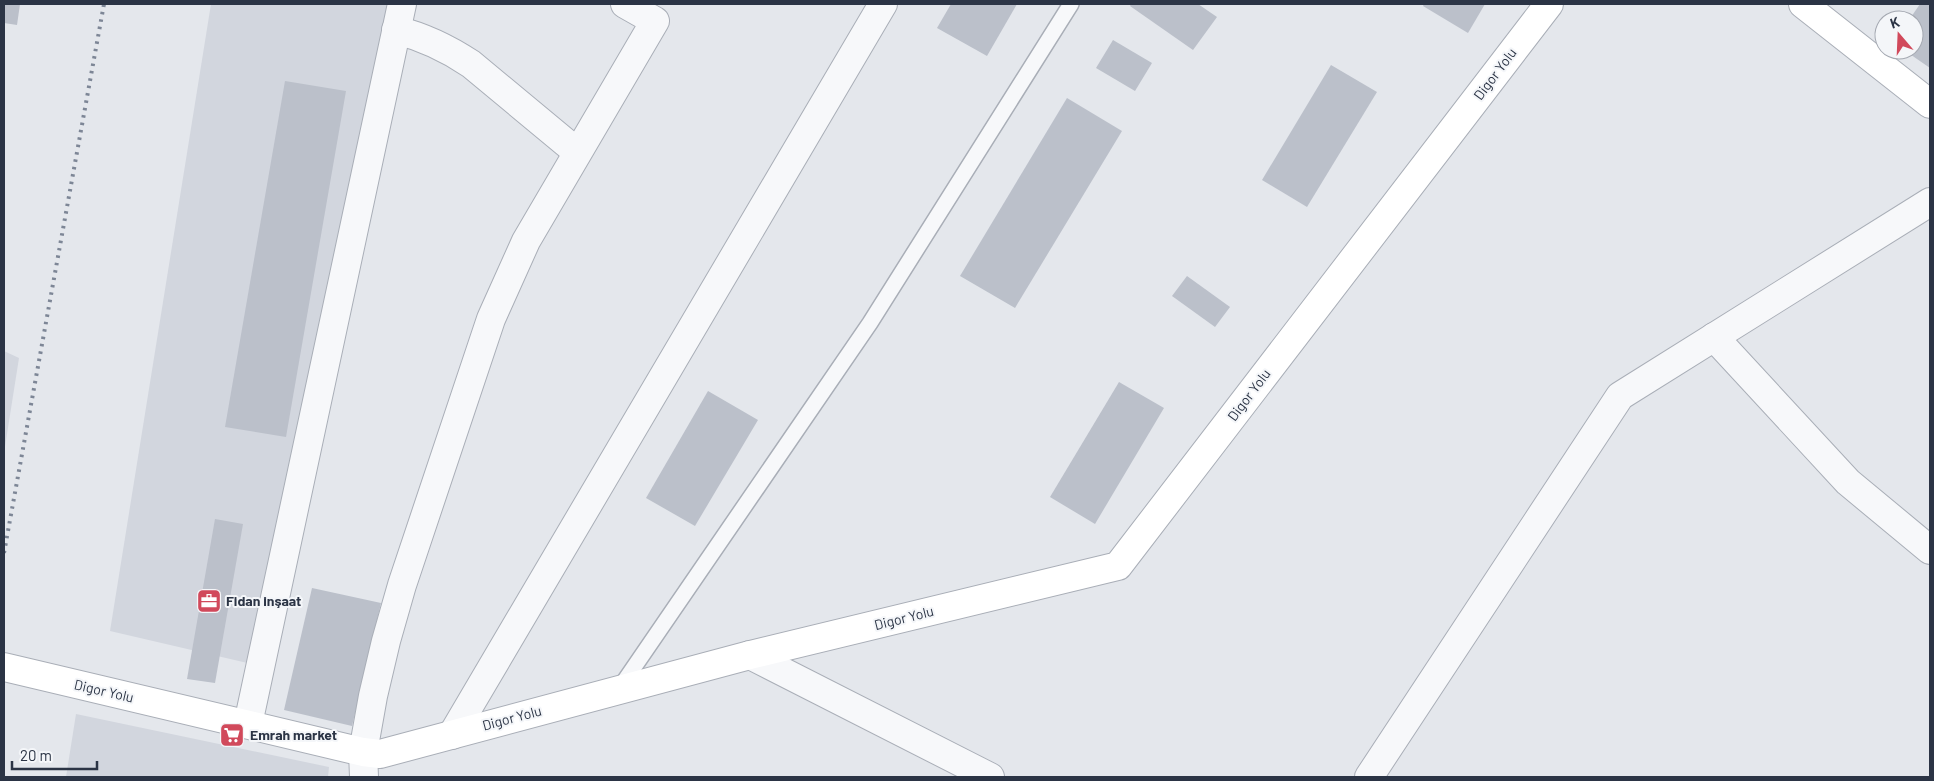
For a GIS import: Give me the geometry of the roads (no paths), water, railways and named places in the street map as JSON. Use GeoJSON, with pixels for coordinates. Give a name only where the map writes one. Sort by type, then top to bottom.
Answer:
{"type":"FeatureCollection","features":[{"type":"Feature","properties":{"kind":"main road","name":"Digor Yolu"},"geometry":{"type":"LineString","coordinates":[[4,667],[248,724],[363,764],[380,754],[750,655],[1118,566],[1549,4]]}},
{"type":"Feature","properties":{"kind":"main road"},"geometry":{"type":"LineString","coordinates":[[1803,4],[1930,104]]}},
{"type":"Feature","properties":{"kind":"street"},"geometry":{"type":"LineString","coordinates":[[363,764],[373,696],[402,585],[491,319],[526,241],[655,21],[625,4]]}},
{"type":"Feature","properties":{"kind":"street"},"geometry":{"type":"LineString","coordinates":[[452,734],[884,4]]}},
{"type":"Feature","properties":{"kind":"street"},"geometry":{"type":"LineString","coordinates":[[248,724],[399,17],[432,41],[459,56],[578,152]]}},
{"type":"Feature","properties":{"kind":"street"},"geometry":{"type":"LineString","coordinates":[[1369,777],[1620,396],[1930,202]]}},
{"type":"Feature","properties":{"kind":"street"},"geometry":{"type":"LineString","coordinates":[[1714,337],[1848,482],[1930,550]]}},
{"type":"Feature","properties":{"kind":"street"},"geometry":{"type":"LineString","coordinates":[[750,655],[990,777]]}},
{"type":"Feature","properties":{"kind":"lane"},"geometry":{"type":"LineString","coordinates":[[618,690],[870,323],[1071,4]]}},
{"type":"Feature","properties":{"kind":"railway"},"geometry":{"type":"LineString","coordinates":[[4,553],[104,4]]}},
{"type":"Feature","properties":{"kind":"place","name":"Fidan inşaat"},"geometry":{"type":"Point","coordinates":[209,601]}},
{"type":"Feature","properties":{"kind":"place","name":"Emrah market"},"geometry":{"type":"Point","coordinates":[232,735]}}]}
